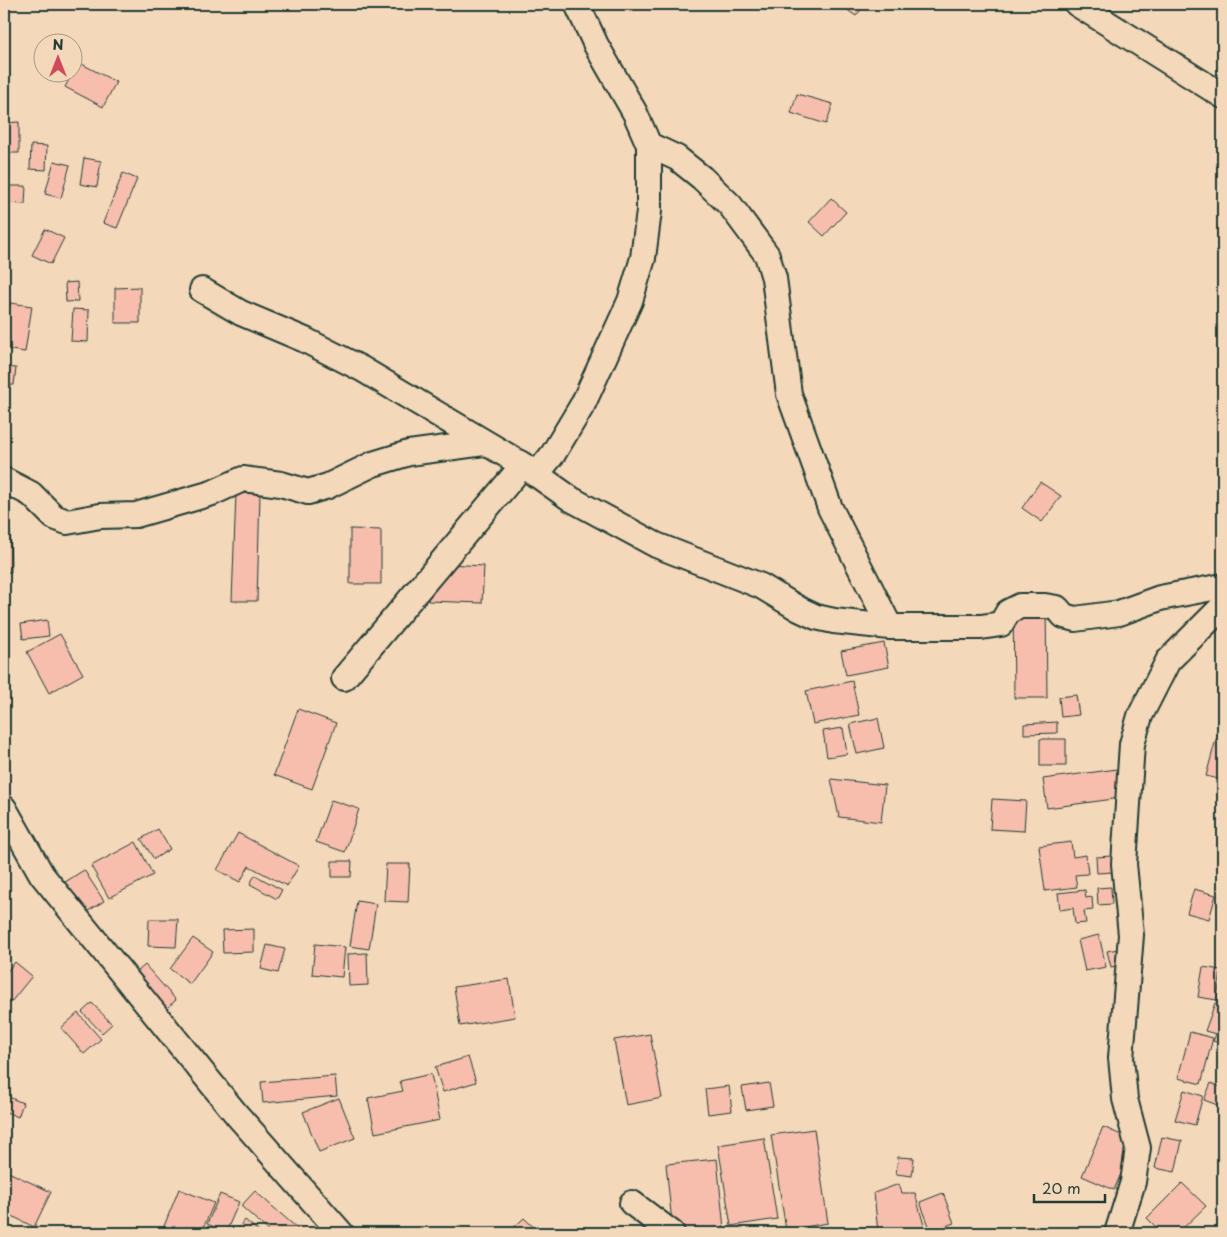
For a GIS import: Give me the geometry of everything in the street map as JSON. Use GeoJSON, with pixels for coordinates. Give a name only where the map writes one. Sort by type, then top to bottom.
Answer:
{"type":"FeatureCollection","features":[{"type":"Feature","properties":{"kind":"street"},"geometry":{"type":"LineString","coordinates":[[344,678],[530,470],[553,454],[583,404],[630,301],[643,258],[649,211],[649,145],[634,112],[596,45],[577,4]]}},
{"type":"Feature","properties":{"kind":"street"},"geometry":{"type":"LineString","coordinates":[[1077,4],[1223,96]]}},
{"type":"Feature","properties":{"kind":"street"},"geometry":{"type":"LineString","coordinates":[[649,145],[677,158],[702,178],[730,205],[768,255],[774,278],[790,394],[830,508],[890,627]]}},
{"type":"Feature","properties":{"kind":"street"},"geometry":{"type":"LineString","coordinates":[[202,290],[241,314],[305,340],[362,368],[530,470],[571,499],[656,546],[761,586],[798,609],[816,617],[834,621],[890,627],[981,626],[1001,624],[1008,612],[1020,606],[1046,606],[1057,608],[1064,616],[1075,619],[1119,613],[1160,598],[1223,586]]}},
{"type":"Feature","properties":{"kind":"street"},"geometry":{"type":"LineString","coordinates":[[4,480],[30,494],[54,517],[67,522],[100,516],[136,515],[212,493],[243,479],[281,484],[308,492],[328,486],[373,464],[409,453],[484,443]]}},
{"type":"Feature","properties":{"kind":"street"},"geometry":{"type":"LineString","coordinates":[[1116,1233],[1133,1182],[1138,1148],[1125,1099],[1121,1058],[1131,935],[1124,864],[1132,744],[1140,716],[1168,661],[1223,606]]}},
{"type":"Feature","properties":{"kind":"street"},"geometry":{"type":"LineString","coordinates":[[4,808],[42,875],[237,1115],[341,1233]]}},
{"type":"Feature","properties":{"kind":"street"},"geometry":{"type":"LineString","coordinates":[[632,1203],[672,1233]]}},
{"type":"Feature","properties":{"kind":"building"},"geometry":{"type":"Polygon","coordinates":[[[845,4],[865,4],[856,16],[843,7],[845,4]]]}},
{"type":"Feature","properties":{"kind":"building"},"geometry":{"type":"Polygon","coordinates":[[[82,64],[116,82],[103,107],[65,87],[68,82],[82,82],[82,64]]]}},
{"type":"Feature","properties":{"kind":"building"},"geometry":{"type":"Polygon","coordinates":[[[797,94],[833,104],[826,124],[791,113],[797,94]]]}},
{"type":"Feature","properties":{"kind":"building"},"geometry":{"type":"Polygon","coordinates":[[[19,122],[19,153],[4,153],[4,123],[19,122]]]}},
{"type":"Feature","properties":{"kind":"building"},"geometry":{"type":"Polygon","coordinates":[[[31,145],[47,146],[46,170],[30,169],[31,145]]]}},
{"type":"Feature","properties":{"kind":"building"},"geometry":{"type":"Polygon","coordinates":[[[84,158],[101,161],[97,187],[80,184],[84,158]]]}},
{"type":"Feature","properties":{"kind":"building"},"geometry":{"type":"Polygon","coordinates":[[[54,161],[70,165],[61,198],[45,194],[54,161]]]}},
{"type":"Feature","properties":{"kind":"building"},"geometry":{"type":"Polygon","coordinates":[[[123,173],[137,179],[117,228],[103,223],[123,173]]]}},
{"type":"Feature","properties":{"kind":"building"},"geometry":{"type":"Polygon","coordinates":[[[4,186],[26,186],[25,204],[4,203],[4,186]]]}},
{"type":"Feature","properties":{"kind":"building"},"geometry":{"type":"Polygon","coordinates":[[[831,198],[846,212],[824,236],[809,222],[831,198]]]}},
{"type":"Feature","properties":{"kind":"building"},"geometry":{"type":"Polygon","coordinates":[[[45,229],[64,238],[51,264],[32,255],[45,229]]]}},
{"type":"Feature","properties":{"kind":"building"},"geometry":{"type":"Polygon","coordinates":[[[77,282],[78,301],[66,302],[65,283],[77,282]]]}},
{"type":"Feature","properties":{"kind":"building"},"geometry":{"type":"Polygon","coordinates":[[[140,287],[140,323],[115,323],[115,288],[140,287]]]}},
{"type":"Feature","properties":{"kind":"building"},"geometry":{"type":"Polygon","coordinates":[[[10,303],[32,306],[25,352],[4,349],[10,303]]]}},
{"type":"Feature","properties":{"kind":"building"},"geometry":{"type":"Polygon","coordinates":[[[73,309],[89,310],[88,342],[71,341],[73,309]]]}},
{"type":"Feature","properties":{"kind":"building"},"geometry":{"type":"Polygon","coordinates":[[[4,367],[16,368],[14,385],[4,385],[4,367]]]}},
{"type":"Feature","properties":{"kind":"building"},"geometry":{"type":"Polygon","coordinates":[[[1040,482],[1061,496],[1042,522],[1022,508],[1040,482]]]}},
{"type":"Feature","properties":{"kind":"building"},"geometry":{"type":"Polygon","coordinates":[[[236,493],[260,494],[257,601],[232,601],[236,493]]]}},
{"type":"Feature","properties":{"kind":"building"},"geometry":{"type":"Polygon","coordinates":[[[350,529],[381,530],[381,584],[350,584],[350,529]]]}},
{"type":"Feature","properties":{"kind":"building"},"geometry":{"type":"Polygon","coordinates":[[[4,530],[10,530],[11,572],[4,572],[4,530]]]}},
{"type":"Feature","properties":{"kind":"building"},"geometry":{"type":"Polygon","coordinates":[[[429,563],[484,566],[482,603],[428,601],[429,563]]]}},
{"type":"Feature","properties":{"kind":"building"},"geometry":{"type":"Polygon","coordinates":[[[1046,600],[1047,698],[1014,698],[1013,601],[1046,600]]]}},
{"type":"Feature","properties":{"kind":"building"},"geometry":{"type":"Polygon","coordinates":[[[47,620],[49,636],[23,639],[21,624],[47,620]]]}},
{"type":"Feature","properties":{"kind":"building"},"geometry":{"type":"Polygon","coordinates":[[[60,634],[83,674],[49,693],[27,652],[60,634]]]}},
{"type":"Feature","properties":{"kind":"building"},"geometry":{"type":"Polygon","coordinates":[[[884,643],[889,667],[846,675],[841,651],[884,643]]]}},
{"type":"Feature","properties":{"kind":"building"},"geometry":{"type":"Polygon","coordinates":[[[852,681],[859,715],[813,724],[806,691],[852,681]]]}},
{"type":"Feature","properties":{"kind":"building"},"geometry":{"type":"Polygon","coordinates":[[[1076,695],[1079,715],[1061,717],[1059,697],[1076,695]]]}},
{"type":"Feature","properties":{"kind":"building"},"geometry":{"type":"Polygon","coordinates":[[[298,709],[336,723],[312,789],[274,775],[298,709]]]}},
{"type":"Feature","properties":{"kind":"building"},"geometry":{"type":"Polygon","coordinates":[[[878,718],[884,748],[857,754],[850,724],[878,718]]]}},
{"type":"Feature","properties":{"kind":"building"},"geometry":{"type":"Polygon","coordinates":[[[1057,722],[1057,733],[1024,734],[1024,724],[1057,722]]]}},
{"type":"Feature","properties":{"kind":"building"},"geometry":{"type":"Polygon","coordinates":[[[843,728],[847,754],[827,757],[823,731],[843,728]]]}},
{"type":"Feature","properties":{"kind":"building"},"geometry":{"type":"Polygon","coordinates":[[[1040,739],[1066,739],[1066,766],[1040,766],[1040,739]]]}},
{"type":"Feature","properties":{"kind":"building"},"geometry":{"type":"Polygon","coordinates":[[[1216,739],[1223,740],[1223,780],[1206,776],[1216,739]]]}},
{"type":"Feature","properties":{"kind":"building"},"geometry":{"type":"Polygon","coordinates":[[[1117,769],[1121,798],[1047,808],[1043,779],[1117,769]]]}},
{"type":"Feature","properties":{"kind":"building"},"geometry":{"type":"Polygon","coordinates":[[[831,779],[885,785],[881,822],[839,817],[831,779]]]}},
{"type":"Feature","properties":{"kind":"building"},"geometry":{"type":"Polygon","coordinates":[[[992,799],[1026,801],[1024,831],[990,829],[992,799]]]}},
{"type":"Feature","properties":{"kind":"building"},"geometry":{"type":"Polygon","coordinates":[[[331,800],[359,809],[345,852],[316,842],[331,800]]]}},
{"type":"Feature","properties":{"kind":"building"},"geometry":{"type":"Polygon","coordinates":[[[158,829],[170,849],[154,859],[141,839],[158,829]]]}},
{"type":"Feature","properties":{"kind":"building"},"geometry":{"type":"Polygon","coordinates":[[[238,833],[299,866],[287,886],[249,866],[240,882],[217,870],[238,833]]]}},
{"type":"Feature","properties":{"kind":"building"},"geometry":{"type":"Polygon","coordinates":[[[136,842],[153,875],[109,898],[91,866],[136,842]]]}},
{"type":"Feature","properties":{"kind":"building"},"geometry":{"type":"Polygon","coordinates":[[[1071,842],[1073,857],[1086,855],[1088,874],[1075,875],[1077,887],[1045,891],[1039,846],[1071,842]]]}},
{"type":"Feature","properties":{"kind":"building"},"geometry":{"type":"Polygon","coordinates":[[[1112,856],[1113,872],[1097,873],[1096,857],[1112,856]]]}},
{"type":"Feature","properties":{"kind":"building"},"geometry":{"type":"Polygon","coordinates":[[[332,861],[352,861],[351,877],[332,877],[332,861]]]}},
{"type":"Feature","properties":{"kind":"building"},"geometry":{"type":"Polygon","coordinates":[[[386,864],[410,864],[408,902],[384,901],[386,864]]]}},
{"type":"Feature","properties":{"kind":"building"},"geometry":{"type":"Polygon","coordinates":[[[84,870],[104,901],[82,915],[62,884],[84,870]]]}},
{"type":"Feature","properties":{"kind":"building"},"geometry":{"type":"Polygon","coordinates":[[[255,875],[282,890],[277,899],[250,884],[255,875]]]}},
{"type":"Feature","properties":{"kind":"building"},"geometry":{"type":"Polygon","coordinates":[[[1111,887],[1112,904],[1098,905],[1097,888],[1111,887]]]}},
{"type":"Feature","properties":{"kind":"building"},"geometry":{"type":"Polygon","coordinates":[[[1194,889],[1216,895],[1209,919],[1187,913],[1194,889]]]}},
{"type":"Feature","properties":{"kind":"building"},"geometry":{"type":"Polygon","coordinates":[[[1085,890],[1086,898],[1092,897],[1093,910],[1084,911],[1086,923],[1075,924],[1073,908],[1060,910],[1058,893],[1085,890]]]}},
{"type":"Feature","properties":{"kind":"building"},"geometry":{"type":"Polygon","coordinates":[[[357,901],[376,904],[369,949],[350,946],[357,901]]]}},
{"type":"Feature","properties":{"kind":"building"},"geometry":{"type":"Polygon","coordinates":[[[149,919],[178,919],[176,947],[148,946],[149,919]]]}},
{"type":"Feature","properties":{"kind":"building"},"geometry":{"type":"Polygon","coordinates":[[[254,929],[254,952],[223,953],[222,930],[254,929]]]}},
{"type":"Feature","properties":{"kind":"building"},"geometry":{"type":"Polygon","coordinates":[[[1099,935],[1106,967],[1085,971],[1078,940],[1099,935]]]}},
{"type":"Feature","properties":{"kind":"building"},"geometry":{"type":"Polygon","coordinates":[[[193,938],[213,952],[190,984],[170,969],[193,938]]]}},
{"type":"Feature","properties":{"kind":"building"},"geometry":{"type":"Polygon","coordinates":[[[315,944],[345,947],[342,977],[312,974],[315,944]]]}},
{"type":"Feature","properties":{"kind":"building"},"geometry":{"type":"Polygon","coordinates":[[[267,945],[285,949],[278,973],[261,969],[267,945]]]}},
{"type":"Feature","properties":{"kind":"building"},"geometry":{"type":"Polygon","coordinates":[[[1118,949],[1122,965],[1111,967],[1107,951],[1118,949]]]}},
{"type":"Feature","properties":{"kind":"building"},"geometry":{"type":"Polygon","coordinates":[[[367,953],[368,985],[349,986],[348,954],[367,953]]]}},
{"type":"Feature","properties":{"kind":"building"},"geometry":{"type":"Polygon","coordinates":[[[15,962],[32,976],[11,1002],[4,996],[4,975],[15,962]]]}},
{"type":"Feature","properties":{"kind":"building"},"geometry":{"type":"Polygon","coordinates":[[[145,965],[176,1000],[161,1013],[130,978],[145,965]]]}},
{"type":"Feature","properties":{"kind":"building"},"geometry":{"type":"Polygon","coordinates":[[[1203,967],[1221,970],[1217,1000],[1198,997],[1203,967]]]}},
{"type":"Feature","properties":{"kind":"building"},"geometry":{"type":"Polygon","coordinates":[[[509,979],[515,1017],[460,1026],[454,987],[509,979]]]}},
{"type":"Feature","properties":{"kind":"building"},"geometry":{"type":"Polygon","coordinates":[[[92,1003],[112,1024],[102,1033],[82,1012],[92,1003]]]}},
{"type":"Feature","properties":{"kind":"building"},"geometry":{"type":"Polygon","coordinates":[[[1215,1003],[1223,1006],[1223,1044],[1213,1041],[1216,1034],[1205,1031],[1215,1003]]]}},
{"type":"Feature","properties":{"kind":"building"},"geometry":{"type":"Polygon","coordinates":[[[78,1013],[101,1039],[84,1054],[61,1028],[78,1013]]]}},
{"type":"Feature","properties":{"kind":"building"},"geometry":{"type":"Polygon","coordinates":[[[1190,1032],[1213,1038],[1201,1084],[1178,1078],[1190,1032]]]}},
{"type":"Feature","properties":{"kind":"building"},"geometry":{"type":"Polygon","coordinates":[[[650,1034],[662,1098],[626,1105],[614,1040],[650,1034]]]}},
{"type":"Feature","properties":{"kind":"building"},"geometry":{"type":"Polygon","coordinates":[[[468,1057],[476,1082],[443,1092],[435,1067],[468,1057]]]}},
{"type":"Feature","properties":{"kind":"building"},"geometry":{"type":"Polygon","coordinates":[[[431,1074],[440,1120],[375,1133],[368,1098],[403,1091],[400,1081],[431,1074]]]}},
{"type":"Feature","properties":{"kind":"building"},"geometry":{"type":"Polygon","coordinates":[[[335,1076],[337,1096],[263,1103],[261,1082],[335,1076]]]}},
{"type":"Feature","properties":{"kind":"building"},"geometry":{"type":"Polygon","coordinates":[[[769,1083],[773,1106],[746,1110],[742,1087],[769,1083]]]}},
{"type":"Feature","properties":{"kind":"building"},"geometry":{"type":"Polygon","coordinates":[[[1211,1083],[1223,1088],[1223,1107],[1204,1100],[1211,1083]]]}},
{"type":"Feature","properties":{"kind":"building"},"geometry":{"type":"Polygon","coordinates":[[[729,1086],[732,1111],[708,1114],[705,1089],[729,1086]]]}},
{"type":"Feature","properties":{"kind":"building"},"geometry":{"type":"Polygon","coordinates":[[[1184,1090],[1203,1096],[1195,1125],[1175,1120],[1184,1090]]]}},
{"type":"Feature","properties":{"kind":"building"},"geometry":{"type":"Polygon","coordinates":[[[4,1095],[23,1103],[18,1117],[4,1111],[4,1095]]]}},
{"type":"Feature","properties":{"kind":"building"},"geometry":{"type":"Polygon","coordinates":[[[339,1098],[355,1138],[319,1152],[303,1112],[339,1098]]]}},
{"type":"Feature","properties":{"kind":"building"},"geometry":{"type":"Polygon","coordinates":[[[1103,1127],[1135,1141],[1114,1190],[1082,1176],[1103,1127]]]}},
{"type":"Feature","properties":{"kind":"building"},"geometry":{"type":"Polygon","coordinates":[[[814,1129],[828,1223],[786,1230],[771,1135],[814,1129]]]}},
{"type":"Feature","properties":{"kind":"building"},"geometry":{"type":"Polygon","coordinates":[[[1162,1137],[1182,1141],[1175,1172],[1155,1168],[1162,1137]]]}},
{"type":"Feature","properties":{"kind":"building"},"geometry":{"type":"Polygon","coordinates":[[[764,1138],[777,1219],[731,1226],[718,1145],[764,1138]]]}},
{"type":"Feature","properties":{"kind":"building"},"geometry":{"type":"Polygon","coordinates":[[[898,1157],[914,1158],[912,1176],[896,1174],[898,1157]]]}},
{"type":"Feature","properties":{"kind":"building"},"geometry":{"type":"Polygon","coordinates":[[[717,1159],[724,1229],[673,1233],[666,1164],[717,1159]]]}},
{"type":"Feature","properties":{"kind":"building"},"geometry":{"type":"Polygon","coordinates":[[[4,1170],[51,1192],[34,1227],[4,1212],[4,1170]]]}},
{"type":"Feature","properties":{"kind":"building"},"geometry":{"type":"Polygon","coordinates":[[[1182,1183],[1206,1206],[1178,1233],[1162,1233],[1147,1218],[1182,1183]]]}},
{"type":"Feature","properties":{"kind":"building"},"geometry":{"type":"Polygon","coordinates":[[[899,1184],[902,1193],[915,1193],[926,1233],[878,1233],[874,1193],[899,1184]]]}},
{"type":"Feature","properties":{"kind":"building"},"geometry":{"type":"Polygon","coordinates":[[[179,1189],[214,1203],[201,1233],[162,1231],[179,1189]]]}},
{"type":"Feature","properties":{"kind":"building"},"geometry":{"type":"Polygon","coordinates":[[[255,1191],[298,1229],[294,1233],[271,1233],[241,1206],[255,1191]]]}},
{"type":"Feature","properties":{"kind":"building"},"geometry":{"type":"Polygon","coordinates":[[[943,1193],[954,1223],[931,1231],[920,1202],[943,1193]]]}},
{"type":"Feature","properties":{"kind":"building"},"geometry":{"type":"Polygon","coordinates":[[[220,1194],[239,1202],[226,1232],[207,1224],[220,1194]]]}},
{"type":"Feature","properties":{"kind":"building"},"geometry":{"type":"Polygon","coordinates":[[[524,1218],[540,1233],[508,1233],[524,1218]]]}},
{"type":"Feature","properties":{"kind":"building"},"geometry":{"type":"Polygon","coordinates":[[[245,1220],[261,1233],[234,1233],[245,1220]]]}},
{"type":"Feature","properties":{"kind":"building"},"geometry":{"type":"Polygon","coordinates":[[[832,1227],[834,1233],[814,1233],[814,1230],[832,1227]]]}}]}
